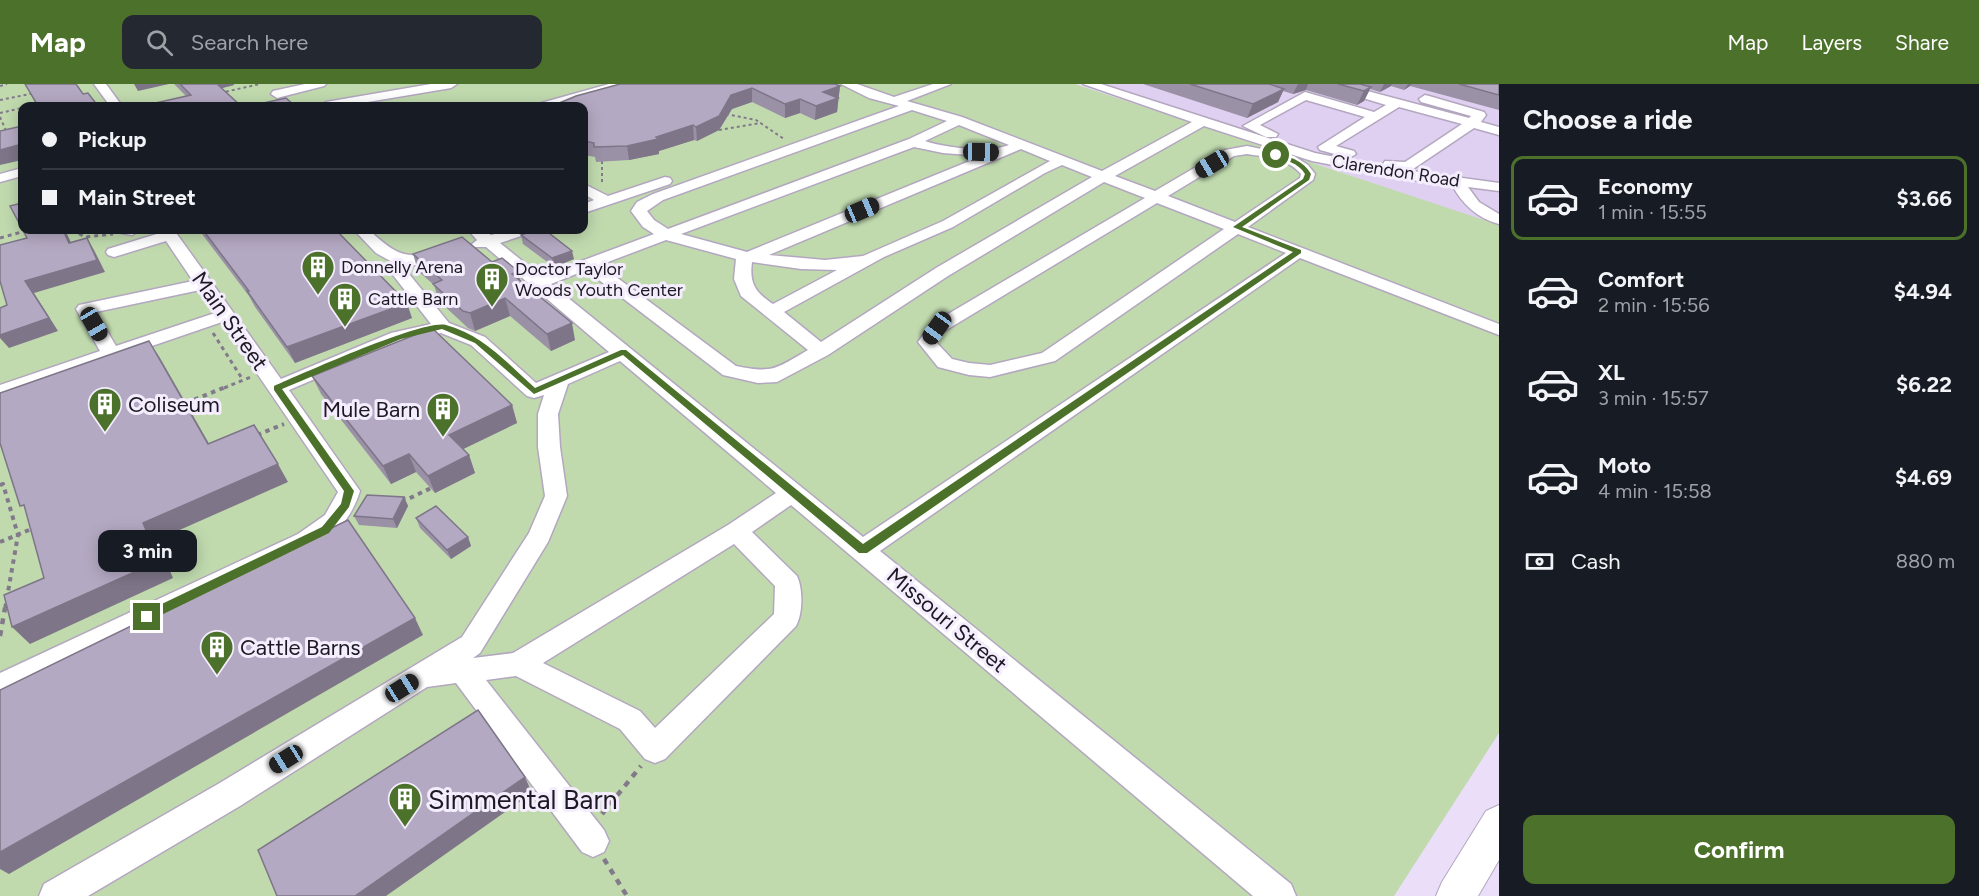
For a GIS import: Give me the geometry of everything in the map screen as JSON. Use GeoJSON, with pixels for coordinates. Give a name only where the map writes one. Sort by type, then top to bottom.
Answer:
{"type":"FeatureCollection","features":[{"type":"Feature","properties":{"kind":"main road"},"geometry":{"type":"LineString","coordinates":[[1456,896],[1499,825]]}},
{"type":"Feature","properties":{"kind":"street"},"geometry":{"type":"LineString","coordinates":[[100,84],[113,102]]}},
{"type":"Feature","properties":{"kind":"street"},"geometry":{"type":"LineString","coordinates":[[266,84],[287,102]]}},
{"type":"Feature","properties":{"kind":"street"},"geometry":{"type":"LineString","coordinates":[[278,94],[320,84]]}},
{"type":"Feature","properties":{"kind":"street"},"geometry":{"type":"LineString","coordinates":[[349,102],[451,84]]}},
{"type":"Feature","properties":{"kind":"street"},"geometry":{"type":"LineString","coordinates":[[559,102],[622,84]]}},
{"type":"Feature","properties":{"kind":"street"},"geometry":{"type":"LineString","coordinates":[[847,84],[873,95],[958,120],[1022,144],[1499,330]]}},
{"type":"Feature","properties":{"kind":"street"},"geometry":{"type":"LineString","coordinates":[[588,208],[945,84]]}},
{"type":"Feature","properties":{"kind":"street","name":"Clarendon Road"},"geometry":{"type":"LineString","coordinates":[[1089,84],[1202,122],[1401,174],[1499,188]]}},
{"type":"Feature","properties":{"kind":"street"},"geometry":{"type":"LineString","coordinates":[[1328,84],[1394,98],[1499,131]]}},
{"type":"Feature","properties":{"kind":"street"},"geometry":{"type":"LineString","coordinates":[[1371,84],[1394,98]]}},
{"type":"Feature","properties":{"kind":"street"},"geometry":{"type":"LineString","coordinates":[[1279,96],[1296,101]]}},
{"type":"Feature","properties":{"kind":"street"},"geometry":{"type":"LineString","coordinates":[[1376,116],[1305,96],[1249,126],[1319,151],[1407,166],[1472,123],[1480,115],[1425,99]]}},
{"type":"Feature","properties":{"kind":"street"},"geometry":{"type":"LineString","coordinates":[[1319,151],[1376,116],[1394,98]]}},
{"type":"Feature","properties":{"kind":"street"},"geometry":{"type":"LineString","coordinates":[[870,259],[821,265],[747,257],[693,245],[652,227],[641,219],[639,211],[642,205],[658,197],[912,106]]}},
{"type":"Feature","properties":{"kind":"street"},"geometry":{"type":"LineString","coordinates":[[538,282],[918,144],[958,120]]}},
{"type":"Feature","properties":{"kind":"street"},"geometry":{"type":"LineString","coordinates":[[589,264],[730,371],[758,377],[777,376],[821,351],[942,272],[1104,176],[1202,122]]}},
{"type":"Feature","properties":{"kind":"street"},"geometry":{"type":"LineString","coordinates":[[918,144],[1001,152]]}},
{"type":"Feature","properties":{"kind":"street"},"geometry":{"type":"LineString","coordinates":[[915,188],[926,176],[929,165],[929,154],[918,144]]}},
{"type":"Feature","properties":{"kind":"street"},"geometry":{"type":"LineString","coordinates":[[821,351],[783,322],[775,313],[748,296],[741,282],[744,258],[1022,144]]}},
{"type":"Feature","properties":{"kind":"street"},"geometry":{"type":"LineString","coordinates":[[1247,150],[1263,152],[1289,159],[1304,167],[1308,174],[1306,180],[1237,227],[1048,357],[990,371],[945,363],[934,353],[927,342],[937,328],[1230,153],[1247,150]]}},
{"type":"Feature","properties":{"kind":"street"},"geometry":{"type":"LineString","coordinates":[[775,313],[777,309],[870,259],[948,224],[1040,170],[1063,160]]}},
{"type":"Feature","properties":{"kind":"street"},"geometry":{"type":"LineString","coordinates":[[0,178],[18,173]]}},
{"type":"Feature","properties":{"kind":"street"},"geometry":{"type":"LineString","coordinates":[[1457,181],[1466,198],[1487,216],[1499,219]]}},
{"type":"Feature","properties":{"kind":"street"},"geometry":{"type":"LineString","coordinates":[[588,190],[606,201]]}},
{"type":"Feature","properties":{"kind":"street"},"geometry":{"type":"LineString","coordinates":[[114,252],[163,234]]}},
{"type":"Feature","properties":{"kind":"street","name":"Main Street"},"geometry":{"type":"LineString","coordinates":[[0,686],[325,530],[345,505],[349,491],[169,234]]}},
{"type":"Feature","properties":{"kind":"street"},"geometry":{"type":"LineString","coordinates":[[365,234],[386,255],[402,261],[418,261],[483,235]]}},
{"type":"Feature","properties":{"kind":"street","name":"Missouri Street"},"geometry":{"type":"LineString","coordinates":[[483,235],[1279,896]]}},
{"type":"Feature","properties":{"kind":"street"},"geometry":{"type":"LineString","coordinates":[[863,550],[1298,252]]}},
{"type":"Feature","properties":{"kind":"street"},"geometry":{"type":"LineString","coordinates":[[402,261],[401,275],[443,327],[478,341],[534,392],[624,352]]}},
{"type":"Feature","properties":{"kind":"street"},"geometry":{"type":"LineString","coordinates":[[111,354],[85,309],[204,284]]}},
{"type":"Feature","properties":{"kind":"street"},"geometry":{"type":"LineString","coordinates":[[0,392],[226,315]]}},
{"type":"Feature","properties":{"kind":"street"},"geometry":{"type":"LineString","coordinates":[[271,380],[398,337],[443,327]]}},
{"type":"Feature","properties":{"kind":"street"},"geometry":{"type":"LineString","coordinates":[[56,896],[229,795],[471,645],[540,536],[556,496],[549,447],[548,414],[559,381]]}},
{"type":"Feature","properties":{"kind":"street"},"geometry":{"type":"LineString","coordinates":[[422,676],[518,664],[736,531],[794,492]]}},
{"type":"Feature","properties":{"kind":"street"},"geometry":{"type":"LineString","coordinates":[[518,664],[630,720],[655,749],[787,618],[788,583],[736,531]]}},
{"type":"Feature","properties":{"kind":"street"},"geometry":{"type":"LineString","coordinates":[[463,671],[593,841]]}},
{"type":"Feature","properties":{"kind":"path"},"geometry":{"type":"LineString","coordinates":[[0,86],[7,84]]}},
{"type":"Feature","properties":{"kind":"path"},"geometry":{"type":"LineString","coordinates":[[212,95],[260,84]]}},
{"type":"Feature","properties":{"kind":"path"},"geometry":{"type":"LineString","coordinates":[[0,100],[35,92]]}},
{"type":"Feature","properties":{"kind":"path"},"geometry":{"type":"LineString","coordinates":[[8,134],[0,115],[18,109]]}},
{"type":"Feature","properties":{"kind":"path"},"geometry":{"type":"LineString","coordinates":[[718,114],[727,114],[761,123],[785,139]]}},
{"type":"Feature","properties":{"kind":"path"},"geometry":{"type":"LineString","coordinates":[[719,130],[761,123]]}},
{"type":"Feature","properties":{"kind":"path"},"geometry":{"type":"LineString","coordinates":[[588,187],[603,183],[602,161]]}},
{"type":"Feature","properties":{"kind":"path"},"geometry":{"type":"LineString","coordinates":[[0,238],[18,233]]}},
{"type":"Feature","properties":{"kind":"path"},"geometry":{"type":"LineString","coordinates":[[77,234],[85,237],[104,234]]}},
{"type":"Feature","properties":{"kind":"path"},"geometry":{"type":"LineString","coordinates":[[186,403],[271,380]]}},
{"type":"Feature","properties":{"kind":"path"},"geometry":{"type":"LineString","coordinates":[[247,440],[298,418]]}},
{"type":"Feature","properties":{"kind":"path"},"geometry":{"type":"LineString","coordinates":[[0,485],[3,484],[18,535],[0,636]]}},
{"type":"Feature","properties":{"kind":"path"},"geometry":{"type":"LineString","coordinates":[[0,542],[38,526]]}},
{"type":"Feature","properties":{"kind":"path"},"geometry":{"type":"LineString","coordinates":[[627,896],[593,841],[592,826],[655,749]]}},
{"type":"Feature","properties":{"kind":"shaded area"},"geometry":{"type":"Polygon","coordinates":[[[1097,84],[1499,84],[1499,184],[1370,165],[1310,151],[1097,84]]]}},
{"type":"Feature","properties":{"kind":"shaded area"},"geometry":{"type":"Polygon","coordinates":[[[1305,160],[1499,190],[1499,226],[1305,160]]]}},
{"type":"Feature","properties":{"kind":"green space"},"geometry":{"type":"Polygon","coordinates":[[[0,84],[1075,84],[1499,225],[1499,733],[1394,896],[0,896],[0,84]]]}},
{"type":"Feature","properties":{"kind":"building"},"geometry":{"type":"Polygon","coordinates":[[[25,84],[76,84],[83,94],[88,93],[95,102],[36,102],[25,84]]]}},
{"type":"Feature","properties":{"kind":"building"},"geometry":{"type":"Polygon","coordinates":[[[180,84],[217,84],[237,102],[160,102],[191,95],[180,84]]]}},
{"type":"Feature","properties":{"kind":"building"},"geometry":{"type":"Polygon","coordinates":[[[620,84],[835,84],[840,86],[823,92],[838,98],[816,106],[800,99],[785,104],[752,88],[731,95],[719,116],[696,127],[693,125],[656,137],[658,139],[627,146],[594,147],[594,143],[588,142],[588,102],[562,102],[620,84]]]}},
{"type":"Feature","properties":{"kind":"building"},"geometry":{"type":"Polygon","coordinates":[[[1190,84],[1269,84],[1284,89],[1253,104],[1190,84]]]}},
{"type":"Feature","properties":{"kind":"building"},"geometry":{"type":"Polygon","coordinates":[[[1338,84],[1360,84],[1371,87],[1364,91],[1338,84]]]}},
{"type":"Feature","properties":{"kind":"building"},"geometry":{"type":"Polygon","coordinates":[[[1459,84],[1499,84],[1499,95],[1459,84]]]}},
{"type":"Feature","properties":{"kind":"building"},"geometry":{"type":"Polygon","coordinates":[[[286,98],[290,102],[268,102],[286,98]]]}},
{"type":"Feature","properties":{"kind":"building"},"geometry":{"type":"Polygon","coordinates":[[[18,127],[18,145],[0,150],[0,131],[18,127]]]}},
{"type":"Feature","properties":{"kind":"building"},"geometry":{"type":"Polygon","coordinates":[[[18,204],[18,221],[10,206],[18,204]]]}},
{"type":"Feature","properties":{"kind":"building"},"geometry":{"type":"Polygon","coordinates":[[[25,234],[65,234],[69,243],[87,238],[97,260],[25,281],[49,318],[0,335],[0,308],[7,305],[0,281],[0,245],[27,238],[25,234]]]}},
{"type":"Feature","properties":{"kind":"building"},"geometry":{"type":"Polygon","coordinates":[[[206,234],[340,234],[407,303],[287,347],[247,291],[249,291],[206,234]]]}},
{"type":"Feature","properties":{"kind":"building"},"geometry":{"type":"Polygon","coordinates":[[[550,234],[572,251],[552,258],[521,235],[550,234]]]}},
{"type":"Feature","properties":{"kind":"building","name":"Doctor Taylor Woods Youth Center"},"geometry":{"type":"Polygon","coordinates":[[[462,237],[492,262],[502,258],[518,271],[512,274],[572,323],[547,334],[505,298],[470,313],[463,311],[433,284],[442,280],[413,254],[462,237]]]}},
{"type":"Feature","properties":{"kind":"building"},"geometry":{"type":"Polygon","coordinates":[[[432,328],[512,405],[449,435],[469,455],[428,476],[409,454],[383,466],[312,376],[432,328]]]}},
{"type":"Feature","properties":{"kind":"building"},"geometry":{"type":"Polygon","coordinates":[[[149,341],[208,444],[254,425],[278,464],[143,523],[159,561],[12,627],[4,595],[44,578],[24,505],[20,506],[0,443],[0,393],[149,341]]]}},
{"type":"Feature","properties":{"kind":"building"},"geometry":{"type":"Polygon","coordinates":[[[367,495],[404,497],[393,519],[354,516],[367,495]]]}},
{"type":"Feature","properties":{"kind":"building"},"geometry":{"type":"Polygon","coordinates":[[[436,506],[468,537],[447,550],[416,518],[436,506]]]}},
{"type":"Feature","properties":{"kind":"building","name":"Cattle Barns"},"geometry":{"type":"Polygon","coordinates":[[[348,520],[415,618],[0,852],[0,690],[348,520]]]}},
{"type":"Feature","properties":{"kind":"building","name":"Simmental Barn"},"geometry":{"type":"Polygon","coordinates":[[[478,710],[525,777],[355,896],[277,896],[258,850],[478,710]]]}},
{"type":"Feature","properties":{"kind":"place","name":"Donnelly Arena"},"geometry":{"type":"Point","coordinates":[318,296]}},
{"type":"Feature","properties":{"kind":"place","name":"Doctor Taylor Woods Youth Center"},"geometry":{"type":"Point","coordinates":[492,308]}},
{"type":"Feature","properties":{"kind":"place","name":"Cattle Barn"},"geometry":{"type":"Point","coordinates":[345,328]}},
{"type":"Feature","properties":{"kind":"place","name":"Coliseum"},"geometry":{"type":"Point","coordinates":[105,433]}},
{"type":"Feature","properties":{"kind":"place","name":"Mule Barn"},"geometry":{"type":"Point","coordinates":[443,438]}},
{"type":"Feature","properties":{"kind":"place","name":"Cattle Barns"},"geometry":{"type":"Point","coordinates":[217,676]}},
{"type":"Feature","properties":{"kind":"place","name":"Simmental Barn"},"geometry":{"type":"Point","coordinates":[405,828]}},
{"type":"Feature","properties":{"kind":"route"},"geometry":{"type":"LineString","coordinates":[[147,617],[325,530],[345,505],[349,491],[277,388],[398,337],[443,327],[478,341],[534,392],[624,352],[863,550],[1298,252],[1237,227],[1306,180],[1308,174],[1304,167],[1276,155]]}}]}
